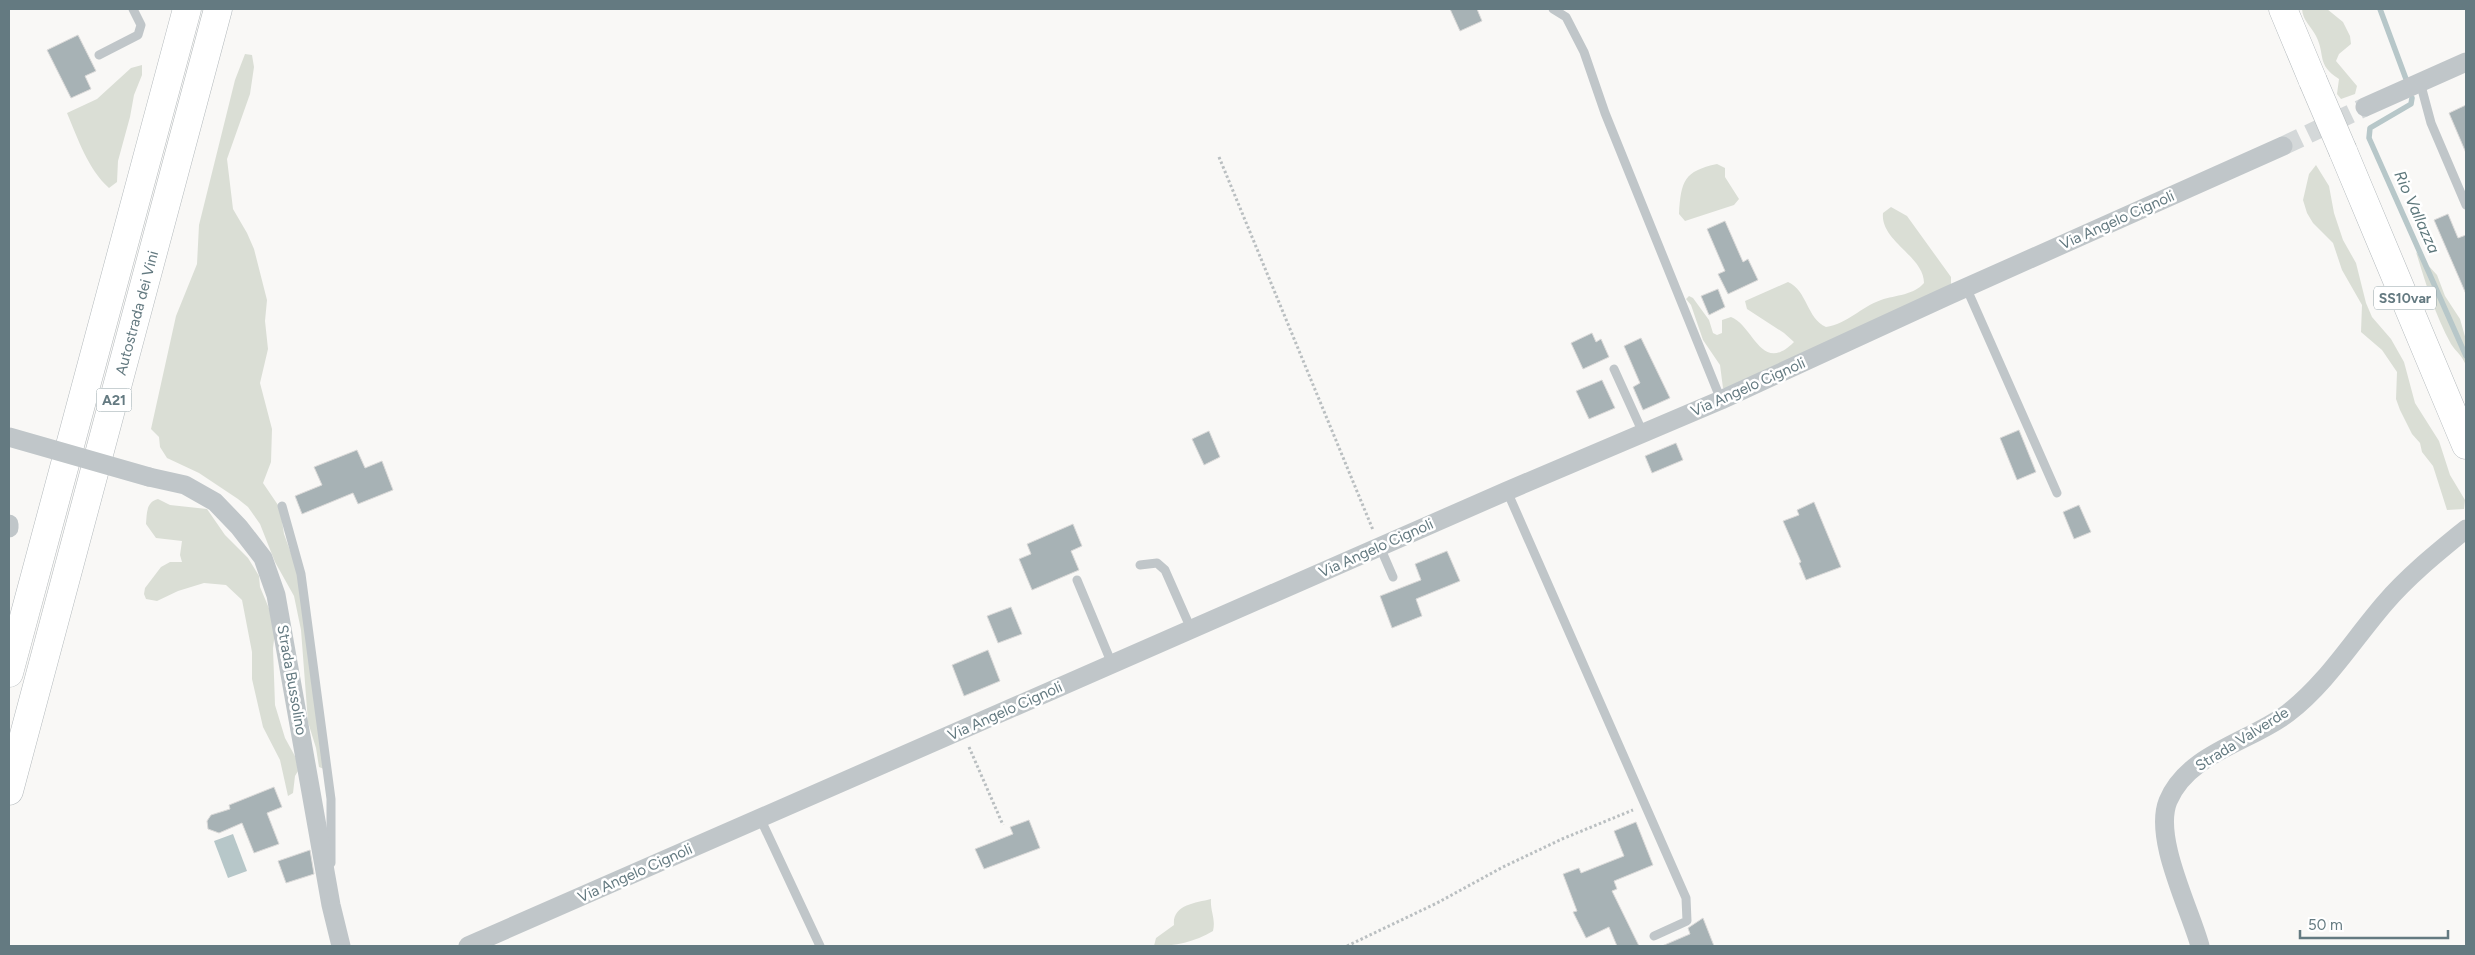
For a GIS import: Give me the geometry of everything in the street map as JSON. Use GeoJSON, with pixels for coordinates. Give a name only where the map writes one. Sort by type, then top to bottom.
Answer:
{"type":"FeatureCollection","features":[{"type":"Feature","properties":{"kind":"highway","name":"Autostrada dei Vini"},"geometry":{"type":"LineString","coordinates":[[9,673],[187,9]]}},
{"type":"Feature","properties":{"kind":"highway","name":"Autostrada dei Vini"},"geometry":{"type":"LineString","coordinates":[[9,791],[218,9]]}},
{"type":"Feature","properties":{"kind":"highway","name":"SS10var"},"geometry":{"type":"LineString","coordinates":[[2283,9],[2466,445]]}},
{"type":"Feature","properties":{"kind":"street"},"geometry":{"type":"LineString","coordinates":[[2365,107],[2466,64]]}},
{"type":"Feature","properties":{"kind":"street","name":"Via Angelo Cignoli"},"geometry":{"type":"LineString","coordinates":[[468,946],[1380,546],[1722,400],[1966,287],[2283,146]]}},
{"type":"Feature","properties":{"kind":"street","name":"Strada Bussolino"},"geometry":{"type":"LineString","coordinates":[[9,437],[149,477],[185,485],[216,502],[239,527],[263,558],[276,595],[331,905],[341,946]]}},
{"type":"Feature","properties":{"kind":"street","name":"Strada Valverde"},"geometry":{"type":"LineString","coordinates":[[2200,946],[2167,850],[2165,827],[2167,802],[2177,786],[2192,769],[2286,714],[2312,692],[2386,602],[2419,567],[2466,529]]}},
{"type":"Feature","properties":{"kind":"lane"},"geometry":{"type":"LineString","coordinates":[[100,56],[138,35],[141,25],[133,9]]}},
{"type":"Feature","properties":{"kind":"lane"},"geometry":{"type":"LineString","coordinates":[[1553,9],[1566,17],[1584,52],[1605,113],[1722,400]]}},
{"type":"Feature","properties":{"kind":"lane"},"geometry":{"type":"LineString","coordinates":[[2420,82],[2431,123],[2466,205]]}},
{"type":"Feature","properties":{"kind":"lane"},"geometry":{"type":"LineString","coordinates":[[1966,287],[2057,493]]}},
{"type":"Feature","properties":{"kind":"lane"},"geometry":{"type":"LineString","coordinates":[[1614,369],[1643,433]]}},
{"type":"Feature","properties":{"kind":"lane"},"geometry":{"type":"LineString","coordinates":[[1507,491],[1686,898],[1687,921],[1682,925],[1654,936]]}},
{"type":"Feature","properties":{"kind":"lane"},"geometry":{"type":"LineString","coordinates":[[282,506],[301,574],[331,799],[331,905]]}},
{"type":"Feature","properties":{"kind":"lane"},"geometry":{"type":"LineString","coordinates":[[1380,546],[1393,577]]}},
{"type":"Feature","properties":{"kind":"lane"},"geometry":{"type":"LineString","coordinates":[[1140,565],[1157,563],[1165,570],[1191,630]]}},
{"type":"Feature","properties":{"kind":"lane"},"geometry":{"type":"LineString","coordinates":[[1077,580],[1112,664]]}},
{"type":"Feature","properties":{"kind":"lane"},"geometry":{"type":"LineString","coordinates":[[760,818],[820,946]]}},
{"type":"Feature","properties":{"kind":"path"},"geometry":{"type":"LineString","coordinates":[[1219,158],[1380,546]]}},
{"type":"Feature","properties":{"kind":"path"},"geometry":{"type":"LineString","coordinates":[[962,730],[1003,825]]}},
{"type":"Feature","properties":{"kind":"path"},"geometry":{"type":"LineString","coordinates":[[1347,946],[1562,840],[1645,806]]}},
{"type":"Feature","properties":{"kind":"shaded area"},"geometry":{"type":"Polygon","coordinates":[[[2302,9],[2327,9],[2343,22],[2350,36],[2351,44],[2339,54],[2336,61],[2357,86],[2355,94],[2341,99],[2337,94],[2339,79],[2324,64],[2319,43],[2302,9]]]}},
{"type":"Feature","properties":{"kind":"shaded area"},"geometry":{"type":"Polygon","coordinates":[[[245,54],[252,55],[254,67],[250,94],[227,159],[233,209],[254,249],[267,300],[265,321],[268,349],[260,383],[272,429],[271,462],[263,483],[280,508],[284,534],[297,570],[324,769],[319,767],[316,748],[308,722],[301,630],[294,596],[275,562],[260,524],[248,507],[238,499],[199,473],[167,458],[160,447],[159,437],[151,429],[176,316],[197,264],[199,225],[235,80],[245,54]]]}},
{"type":"Feature","properties":{"kind":"shaded area"},"geometry":{"type":"Polygon","coordinates":[[[142,65],[142,75],[134,95],[118,161],[117,182],[109,188],[89,163],[67,113],[97,99],[131,68],[142,65]]]}},
{"type":"Feature","properties":{"kind":"shaded area"},"geometry":{"type":"Polygon","coordinates":[[[1717,164],[1725,168],[1725,177],[1739,199],[1734,205],[1685,221],[1679,214],[1681,193],[1686,179],[1697,170],[1717,164]]]}},
{"type":"Feature","properties":{"kind":"shaded area"},"geometry":{"type":"Polygon","coordinates":[[[2316,165],[2329,186],[2334,213],[2343,240],[2356,263],[2366,303],[2372,317],[2391,339],[2404,362],[2415,403],[2439,441],[2450,475],[2465,500],[2464,509],[2447,510],[2433,466],[2422,452],[2420,443],[2412,434],[2396,399],[2397,372],[2382,350],[2361,332],[2362,305],[2342,270],[2333,243],[2313,223],[2307,213],[2303,200],[2309,174],[2316,165]]]}},
{"type":"Feature","properties":{"kind":"shaded area"},"geometry":{"type":"Polygon","coordinates":[[[1891,207],[1907,216],[1951,277],[1951,286],[1728,389],[1723,388],[1720,365],[1703,340],[1691,305],[1686,299],[1689,296],[1693,298],[1709,320],[1713,333],[1717,335],[1722,333],[1722,320],[1731,317],[1739,322],[1766,351],[1773,353],[1783,351],[1794,342],[1784,333],[1747,309],[1745,301],[1788,282],[1799,291],[1815,318],[1826,327],[1841,322],[1881,300],[1915,290],[1924,283],[1922,273],[1917,265],[1888,232],[1884,223],[1883,213],[1891,207]]]}},
{"type":"Feature","properties":{"kind":"shaded area"},"geometry":{"type":"Polygon","coordinates":[[[2416,252],[2437,275],[2445,296],[2460,319],[2466,340],[2466,366],[2451,344],[2440,322],[2416,252]]]}},
{"type":"Feature","properties":{"kind":"shaded area"},"geometry":{"type":"Polygon","coordinates":[[[158,499],[170,505],[207,509],[225,535],[248,558],[259,576],[260,587],[276,625],[273,648],[275,705],[285,738],[296,758],[298,771],[295,776],[293,793],[288,796],[280,760],[263,727],[252,679],[252,652],[242,600],[226,585],[204,583],[178,591],[157,601],[146,599],[144,594],[145,588],[161,567],[170,562],[182,562],[180,555],[182,541],[156,538],[146,524],[149,505],[158,499]]]}},
{"type":"Feature","properties":{"kind":"shaded area"},"geometry":{"type":"Polygon","coordinates":[[[233,834],[247,871],[228,878],[214,841],[233,834]]]}},
{"type":"Feature","properties":{"kind":"shaded area"},"geometry":{"type":"Polygon","coordinates":[[[1211,899],[1213,931],[1185,943],[1154,946],[1156,938],[1174,925],[1174,918],[1181,909],[1211,899]]]}},
{"type":"Feature","properties":{"kind":"building"},"geometry":{"type":"Polygon","coordinates":[[[1450,9],[1477,9],[1482,21],[1460,31],[1450,9]]]}},
{"type":"Feature","properties":{"kind":"building"},"geometry":{"type":"Polygon","coordinates":[[[78,35],[96,71],[85,76],[91,89],[71,98],[47,50],[78,35]]]}},
{"type":"Feature","properties":{"kind":"building"},"geometry":{"type":"Polygon","coordinates":[[[2466,105],[2466,153],[2449,113],[2466,105]]]}},
{"type":"Feature","properties":{"kind":"building"},"geometry":{"type":"Polygon","coordinates":[[[2448,214],[2458,238],[2466,235],[2466,294],[2434,220],[2448,214]]]}},
{"type":"Feature","properties":{"kind":"building"},"geometry":{"type":"Polygon","coordinates":[[[1725,221],[1743,262],[1748,259],[1758,280],[1728,294],[1718,274],[1725,271],[1707,229],[1725,221]]]}},
{"type":"Feature","properties":{"kind":"building"},"geometry":{"type":"Polygon","coordinates":[[[1718,289],[1725,307],[1709,315],[1701,296],[1718,289]]]}},
{"type":"Feature","properties":{"kind":"building"},"geometry":{"type":"Polygon","coordinates":[[[1592,333],[1596,342],[1601,339],[1609,357],[1583,369],[1571,343],[1592,333]]]}},
{"type":"Feature","properties":{"kind":"building"},"geometry":{"type":"Polygon","coordinates":[[[1641,338],[1670,398],[1643,410],[1633,387],[1640,383],[1624,346],[1641,338]]]}},
{"type":"Feature","properties":{"kind":"building"},"geometry":{"type":"Polygon","coordinates":[[[1602,380],[1615,408],[1589,419],[1576,391],[1602,380]]]}},
{"type":"Feature","properties":{"kind":"building"},"geometry":{"type":"Polygon","coordinates":[[[2019,430],[2036,472],[2017,480],[2000,438],[2019,430]]]}},
{"type":"Feature","properties":{"kind":"building"},"geometry":{"type":"Polygon","coordinates":[[[1209,431],[1220,457],[1204,465],[1192,439],[1209,431]]]}},
{"type":"Feature","properties":{"kind":"building"},"geometry":{"type":"Polygon","coordinates":[[[1676,443],[1683,460],[1652,473],[1645,456],[1676,443]]]}},
{"type":"Feature","properties":{"kind":"building"},"geometry":{"type":"Polygon","coordinates":[[[357,450],[365,468],[382,461],[393,490],[358,504],[353,493],[302,514],[295,496],[322,485],[314,467],[357,450]]]}},
{"type":"Feature","properties":{"kind":"building"},"geometry":{"type":"Polygon","coordinates":[[[1814,502],[1841,567],[1806,580],[1799,563],[1801,562],[1783,521],[1799,515],[1797,510],[1814,502]]]}},
{"type":"Feature","properties":{"kind":"building"},"geometry":{"type":"Polygon","coordinates":[[[2079,505],[2091,532],[2074,539],[2063,512],[2079,505]]]}},
{"type":"Feature","properties":{"kind":"building"},"geometry":{"type":"Polygon","coordinates":[[[1073,524],[1082,546],[1071,551],[1079,570],[1032,590],[1019,559],[1031,554],[1027,544],[1073,524]]]}},
{"type":"Feature","properties":{"kind":"building"},"geometry":{"type":"Polygon","coordinates":[[[1447,551],[1460,581],[1416,599],[1422,616],[1392,628],[1380,596],[1421,580],[1415,564],[1447,551]]]}},
{"type":"Feature","properties":{"kind":"building"},"geometry":{"type":"Polygon","coordinates":[[[1011,607],[1022,634],[998,643],[987,616],[1011,607]]]}},
{"type":"Feature","properties":{"kind":"building"},"geometry":{"type":"Polygon","coordinates":[[[988,650],[1000,681],[964,696],[952,665],[988,650]]]}},
{"type":"Feature","properties":{"kind":"building"},"geometry":{"type":"Polygon","coordinates":[[[274,787],[282,807],[267,813],[279,844],[254,853],[242,823],[219,833],[208,829],[207,821],[211,815],[230,809],[229,805],[274,787]]]}},
{"type":"Feature","properties":{"kind":"building"},"geometry":{"type":"Polygon","coordinates":[[[1029,820],[1040,848],[984,869],[975,849],[1013,834],[1010,827],[1029,820]]]}},
{"type":"Feature","properties":{"kind":"building"},"geometry":{"type":"Polygon","coordinates":[[[1636,822],[1653,865],[1614,881],[1617,889],[1612,891],[1639,946],[1617,946],[1609,927],[1586,938],[1573,912],[1577,911],[1563,874],[1579,868],[1581,873],[1624,856],[1614,831],[1636,822]]]}},
{"type":"Feature","properties":{"kind":"building"},"geometry":{"type":"Polygon","coordinates":[[[310,850],[314,874],[286,883],[278,861],[310,850]]]}},
{"type":"Feature","properties":{"kind":"building"},"geometry":{"type":"Polygon","coordinates":[[[1703,918],[1714,946],[1662,946],[1690,934],[1688,928],[1703,918]]]}},
{"type":"Feature","properties":{"kind":"waterway","name":"Rio Vallazza"},"geometry":{"type":"LineString","coordinates":[[2380,9],[2406,79]]}},
{"type":"Feature","properties":{"kind":"waterway","name":"Rio Vallazza"},"geometry":{"type":"LineString","coordinates":[[2412,98],[2411,104],[2370,128],[2369,138],[2466,356]]}},
{"type":"Feature","properties":{"kind":"tunnel"},"geometry":{"type":"LineString","coordinates":[[2283,146],[2365,107]]}}]}
